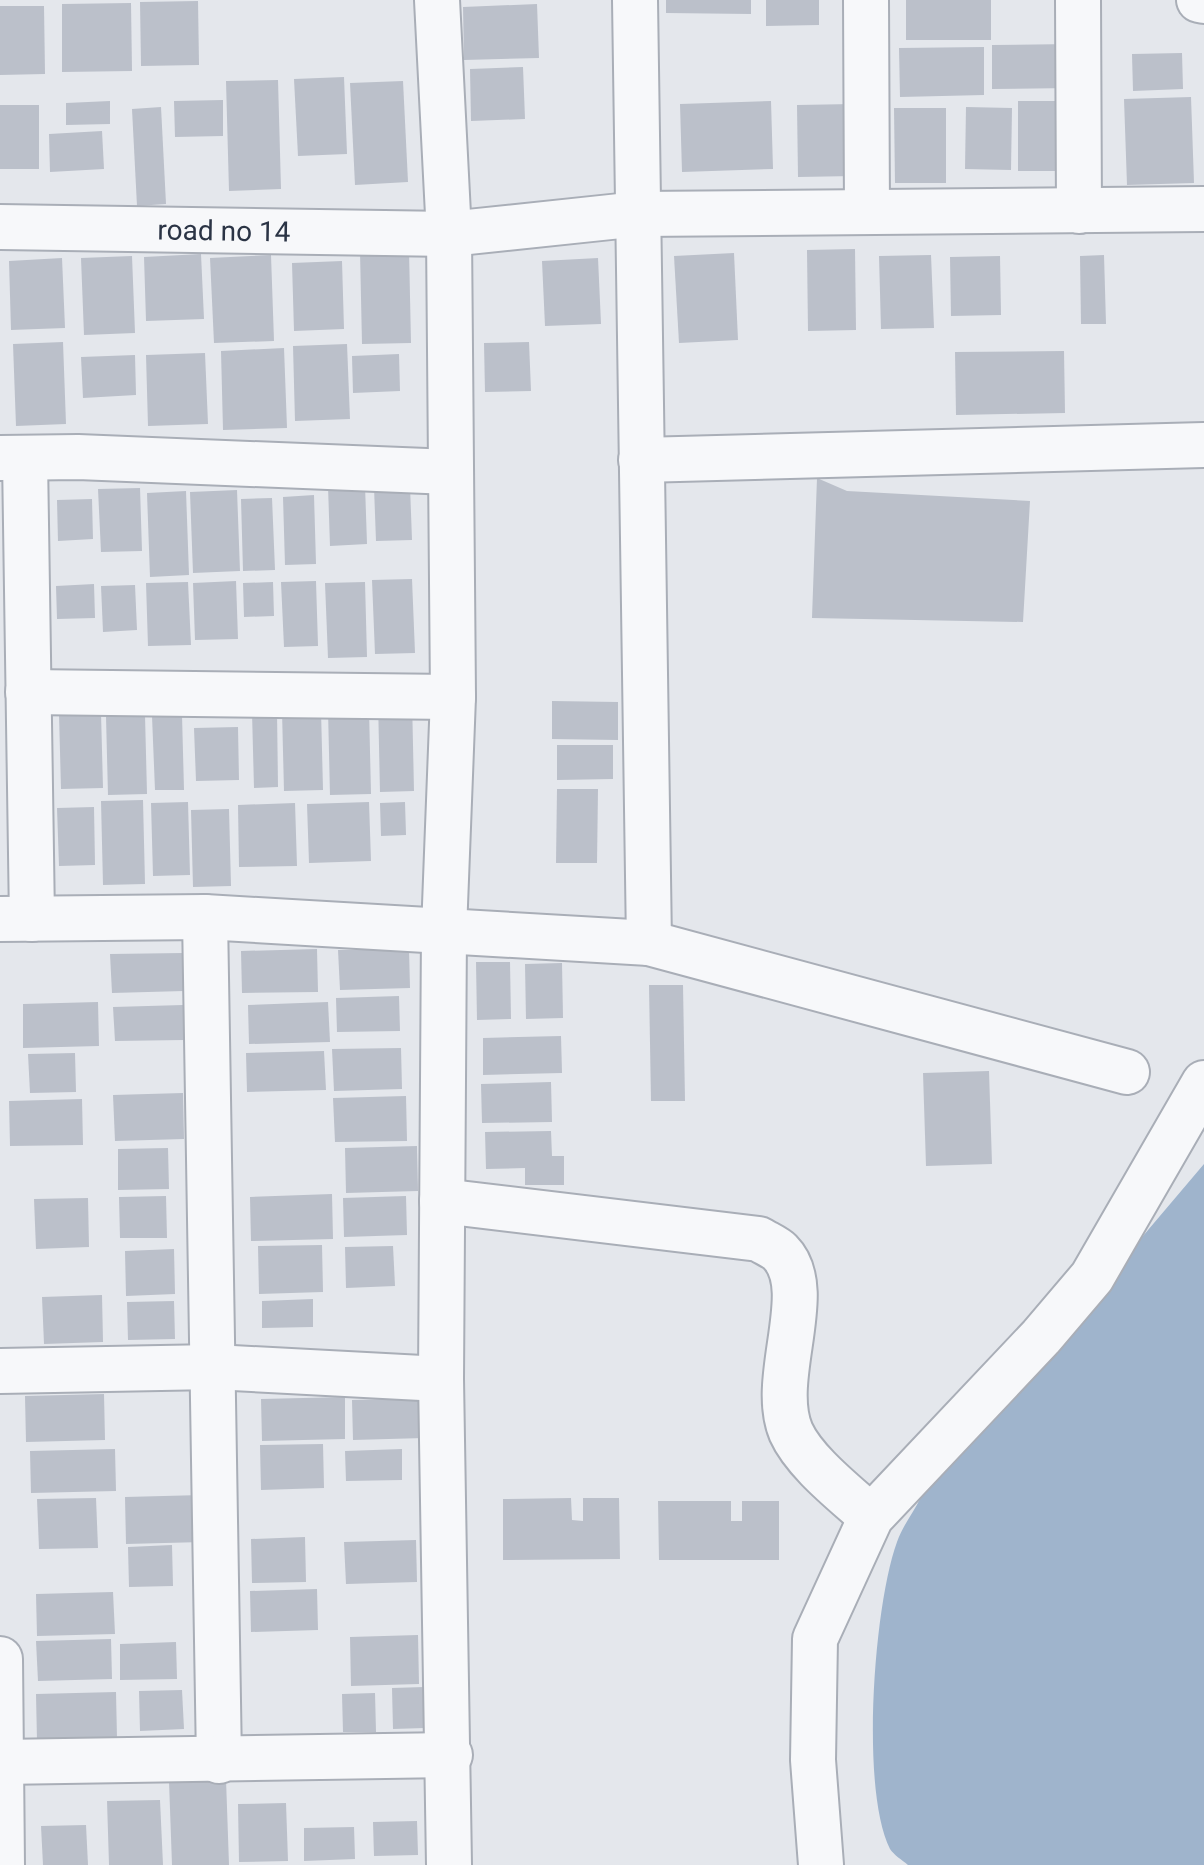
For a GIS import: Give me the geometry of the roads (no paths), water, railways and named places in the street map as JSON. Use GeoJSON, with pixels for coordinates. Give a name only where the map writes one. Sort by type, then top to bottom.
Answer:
{"type":"FeatureCollection","features":[{"type":"Feature","properties":{"kind":"street"},"geometry":{"type":"LineString","coordinates":[[437,0],[449,234],[453,697],[444,931],[441,1379],[450,1755],[449,1865]]}},
{"type":"Feature","properties":{"kind":"street"},"geometry":{"type":"LineString","coordinates":[[635,0],[649,943]]}},
{"type":"Feature","properties":{"kind":"street"},"geometry":{"type":"LineString","coordinates":[[866,0],[867,211]]}},
{"type":"Feature","properties":{"kind":"street"},"geometry":{"type":"LineString","coordinates":[[1078,0],[1079,211]]}},
{"type":"Feature","properties":{"kind":"street","name":"road no 14"},"geometry":{"type":"LineString","coordinates":[[0,227],[449,234],[639,214],[1204,209]]}},
{"type":"Feature","properties":{"kind":"street"},"geometry":{"type":"LineString","coordinates":[[641,460],[1204,445]]}},
{"type":"Feature","properties":{"kind":"street"},"geometry":{"type":"LineString","coordinates":[[451,472],[12,458],[28,692],[16,919],[205,917],[649,943],[1127,1072]]}},
{"type":"Feature","properties":{"kind":"street"},"geometry":{"type":"LineString","coordinates":[[28,692],[453,697]]}},
{"type":"Feature","properties":{"kind":"street"},"geometry":{"type":"LineString","coordinates":[[205,917],[219,1761]]}},
{"type":"Feature","properties":{"kind":"street"},"geometry":{"type":"LineString","coordinates":[[821,1865],[813,1760],[815,1639],[871,1517],[1041,1337],[1092,1277],[1204,1083]]}},
{"type":"Feature","properties":{"kind":"street"},"geometry":{"type":"LineString","coordinates":[[442,1201],[759,1239],[780,1252],[794,1277],[795,1308],[783,1377],[791,1431],[826,1476],[871,1517]]}},
{"type":"Feature","properties":{"kind":"street"},"geometry":{"type":"LineString","coordinates":[[0,1371],[214,1367],[441,1379]]}},
{"type":"Feature","properties":{"kind":"street"},"geometry":{"type":"LineString","coordinates":[[0,1659],[2,1865]]}},
{"type":"Feature","properties":{"kind":"street"},"geometry":{"type":"LineString","coordinates":[[1,1762],[450,1755]]}},
{"type":"Feature","properties":{"kind":"water"},"geometry":{"type":"Polygon","coordinates":[[[1204,1164],[1204,1865],[908,1865],[890,1849],[881,1821],[873,1742],[882,1608],[899,1536],[920,1499],[1204,1164]]]}}]}
